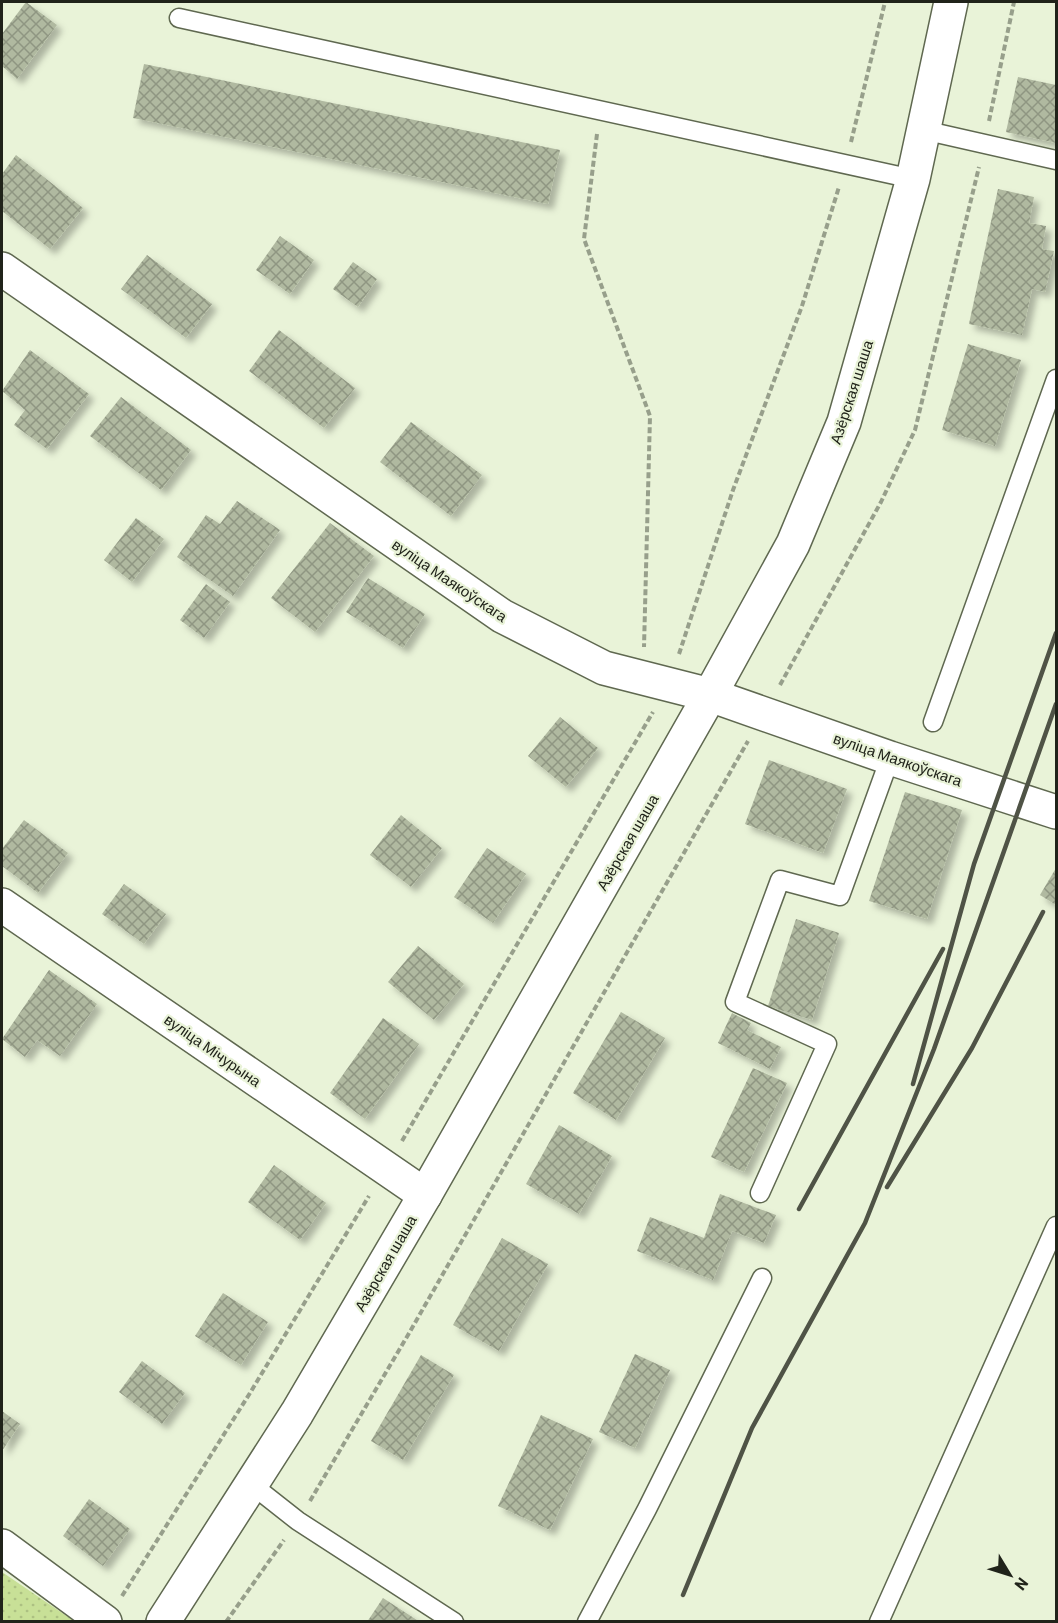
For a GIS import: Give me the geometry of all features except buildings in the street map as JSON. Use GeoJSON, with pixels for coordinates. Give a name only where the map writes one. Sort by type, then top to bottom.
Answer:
{"type":"FeatureCollection","features":[{"type":"Feature","properties":{"kind":"street","name":"Азёрская шаша"},"geometry":{"type":"LineString","coordinates":[[167,1620],[297,1413],[424,1196],[710,695],[792,544],[844,422],[913,179],[951,2]]}},
{"type":"Feature","properties":{"kind":"street","name":"вуліца Маякоўскага"},"geometry":{"type":"LineString","coordinates":[[2,269],[502,616],[604,668],[710,695],[890,758],[1056,812]]}},
{"type":"Feature","properties":{"kind":"street","name":"вуліца Мічурына"},"geometry":{"type":"LineString","coordinates":[[2,905],[424,1196]]}},
{"type":"Feature","properties":{"kind":"street"},"geometry":{"type":"LineString","coordinates":[[2,1546],[112,1612]]}},
{"type":"Feature","properties":{"kind":"lane"},"geometry":{"type":"LineString","coordinates":[[179,18],[913,179]]}},
{"type":"Feature","properties":{"kind":"lane"},"geometry":{"type":"LineString","coordinates":[[923,130],[1056,160]]}},
{"type":"Feature","properties":{"kind":"lane"},"geometry":{"type":"LineString","coordinates":[[933,722],[1056,379]]}},
{"type":"Feature","properties":{"kind":"lane"},"geometry":{"type":"LineString","coordinates":[[760,1193],[826,1044],[735,1002],[780,880],[840,896],[890,758]]}},
{"type":"Feature","properties":{"kind":"lane"},"geometry":{"type":"LineString","coordinates":[[879,1622],[1056,1226]]}},
{"type":"Feature","properties":{"kind":"lane"},"geometry":{"type":"LineString","coordinates":[[587,1622],[647,1509],[762,1278]]}},
{"type":"Feature","properties":{"kind":"lane"},"geometry":{"type":"LineString","coordinates":[[251,1484],[298,1521],[454,1622]]}},
{"type":"Feature","properties":{"kind":"path"},"geometry":{"type":"LineString","coordinates":[[112,1612],[244,1403],[386,1169],[656,681],[733,490],[802,306],[846,164],[885,2]]}},
{"type":"Feature","properties":{"kind":"path"},"geometry":{"type":"LineString","coordinates":[[226,1622],[298,1521],[408,1335],[764,713],[881,502],[915,430],[985,143],[1014,2]]}},
{"type":"Feature","properties":{"kind":"path"},"geometry":{"type":"LineString","coordinates":[[600,110],[584,238],[650,416],[656,681]]}},
{"type":"Feature","properties":{"kind":"green space"},"geometry":{"type":"Polygon","coordinates":[[[2,1572],[74,1621],[2,1621],[2,1572]]]}},
{"type":"Feature","properties":{"kind":"railway"},"geometry":{"type":"LineString","coordinates":[[913,1084],[974,864],[1056,633]]}},
{"type":"Feature","properties":{"kind":"railway"},"geometry":{"type":"LineString","coordinates":[[683,1595],[752,1428],[865,1223],[934,1049],[1056,704]]}},
{"type":"Feature","properties":{"kind":"railway"},"geometry":{"type":"LineString","coordinates":[[887,1187],[972,1048],[1043,912]]}},
{"type":"Feature","properties":{"kind":"railway"},"geometry":{"type":"LineString","coordinates":[[799,1209],[943,949]]}}]}
